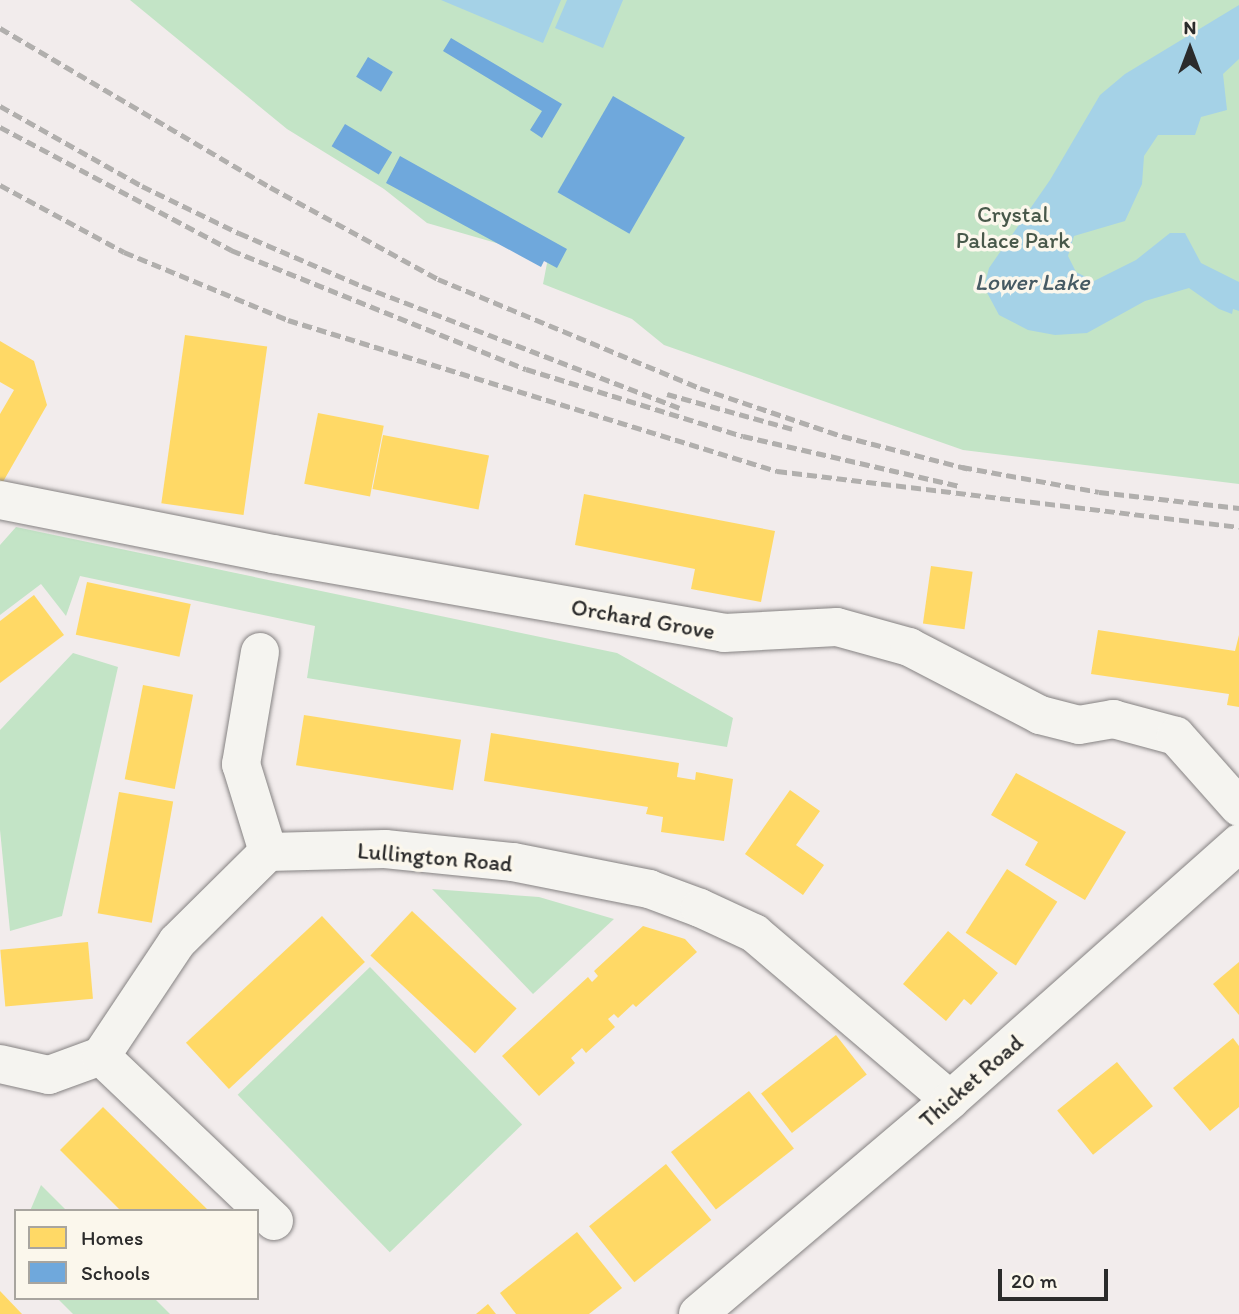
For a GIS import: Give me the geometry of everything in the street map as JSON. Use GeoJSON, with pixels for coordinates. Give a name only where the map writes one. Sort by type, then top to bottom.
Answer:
{"type":"FeatureCollection","features":[{"type":"Feature","properties":{"kind":"street","name":"Orchard Grove"},"geometry":{"type":"LineString","coordinates":[[0,500],[274,554],[724,633],[837,627],[909,647],[1040,715],[1079,725],[1113,719],[1176,736],[1239,807]]}},
{"type":"Feature","properties":{"kind":"street"},"geometry":{"type":"LineString","coordinates":[[0,1064],[49,1075],[101,1056],[177,942],[268,852],[241,764],[260,652]]}},
{"type":"Feature","properties":{"kind":"street","name":"Thicket Road"},"geometry":{"type":"LineString","coordinates":[[698,1314],[950,1100],[1239,843]]}},
{"type":"Feature","properties":{"kind":"street","name":"Lullington Road"},"geometry":{"type":"LineString","coordinates":[[268,852],[386,849],[513,862],[649,889],[688,903],[754,933],[950,1100]]}},
{"type":"Feature","properties":{"kind":"street"},"geometry":{"type":"LineString","coordinates":[[101,1056],[274,1221]]}},
{"type":"Feature","properties":{"kind":"green space","name":"Crystal Palace Park"},"geometry":{"type":"Polygon","coordinates":[[[130,0],[1239,0],[1239,484],[963,450],[664,345],[632,319],[543,284],[548,258],[427,223],[384,189],[287,129],[130,0]]]}},
{"type":"Feature","properties":{"kind":"green space"},"geometry":{"type":"Polygon","coordinates":[[[16,527],[617,653],[733,718],[727,747],[307,678],[315,626],[80,576],[66,616],[41,584],[0,615],[0,545],[16,527]]]}},
{"type":"Feature","properties":{"kind":"green space"},"geometry":{"type":"Polygon","coordinates":[[[73,653],[118,667],[62,916],[10,931],[0,830],[0,730],[73,653]]]}},
{"type":"Feature","properties":{"kind":"green space"},"geometry":{"type":"Polygon","coordinates":[[[432,889],[539,897],[614,919],[533,994],[432,889]]]}},
{"type":"Feature","properties":{"kind":"green space"},"geometry":{"type":"Polygon","coordinates":[[[370,967],[522,1125],[390,1252],[238,1095],[370,967]]]}},
{"type":"Feature","properties":{"kind":"green space"},"geometry":{"type":"Polygon","coordinates":[[[41,1185],[65,1209],[31,1209],[41,1185]]]}},
{"type":"Feature","properties":{"kind":"green space"},"geometry":{"type":"Polygon","coordinates":[[[59,1300],[156,1300],[170,1314],[73,1314],[59,1300]]]}},
{"type":"Feature","properties":{"kind":"water"},"geometry":{"type":"Polygon","coordinates":[[[441,0],[561,0],[543,43],[441,0]]]}},
{"type":"Feature","properties":{"kind":"water"},"geometry":{"type":"Polygon","coordinates":[[[567,0],[623,0],[603,48],[555,28],[567,0]]]}},
{"type":"Feature","properties":{"kind":"water","name":"Lower Lake"},"geometry":{"type":"Polygon","coordinates":[[[1239,5],[1239,59],[1223,74],[1227,110],[1201,117],[1195,135],[1158,135],[1144,156],[1142,184],[1125,221],[1074,236],[1068,256],[1076,272],[1094,281],[1136,260],[1170,233],[1185,233],[1201,263],[1239,282],[1239,311],[1233,309],[1232,314],[1219,309],[1189,288],[1145,301],[1087,333],[1055,335],[1028,330],[999,315],[984,287],[989,268],[1050,180],[1100,95],[1125,74],[1239,5]]]}},
{"type":"Feature","properties":{"kind":"building: Homes"},"geometry":{"type":"Polygon","coordinates":[[[185,335],[267,347],[244,515],[161,503],[185,335]]]}},
{"type":"Feature","properties":{"kind":"building: Homes"},"geometry":{"type":"Polygon","coordinates":[[[0,341],[34,361],[47,405],[0,487],[0,414],[14,390],[0,382],[0,341]]]}},
{"type":"Feature","properties":{"kind":"building: Homes"},"geometry":{"type":"Polygon","coordinates":[[[318,413],[384,426],[370,496],[304,484],[318,413]]]}},
{"type":"Feature","properties":{"kind":"building: Homes"},"geometry":{"type":"Polygon","coordinates":[[[383,435],[489,456],[479,510],[373,489],[383,435]]]}},
{"type":"Feature","properties":{"kind":"building: Homes"},"geometry":{"type":"Polygon","coordinates":[[[584,494],[775,531],[761,602],[691,589],[695,569],[575,545],[584,494]]]}},
{"type":"Feature","properties":{"kind":"building: Homes"},"geometry":{"type":"Polygon","coordinates":[[[931,566],[973,572],[965,629],[923,623],[931,566]]]}},
{"type":"Feature","properties":{"kind":"building: Homes"},"geometry":{"type":"Polygon","coordinates":[[[87,582],[191,604],[179,657],[76,635],[87,582]]]}},
{"type":"Feature","properties":{"kind":"building: Homes"},"geometry":{"type":"Polygon","coordinates":[[[34,595],[64,635],[0,683],[0,621],[34,595]]]}},
{"type":"Feature","properties":{"kind":"building: Homes"},"geometry":{"type":"Polygon","coordinates":[[[1098,630],[1235,651],[1239,635],[1239,707],[1227,705],[1229,694],[1091,674],[1098,630]]]}},
{"type":"Feature","properties":{"kind":"building: Homes"},"geometry":{"type":"Polygon","coordinates":[[[143,685],[193,695],[175,789],[125,779],[143,685]]]}},
{"type":"Feature","properties":{"kind":"building: Homes"},"geometry":{"type":"Polygon","coordinates":[[[304,715],[461,740],[453,790],[296,765],[304,715]]]}},
{"type":"Feature","properties":{"kind":"building: Homes"},"geometry":{"type":"Polygon","coordinates":[[[491,733],[679,763],[677,777],[695,780],[696,772],[733,779],[724,841],[661,832],[663,817],[646,814],[648,807],[484,781],[491,733]]]}},
{"type":"Feature","properties":{"kind":"building: Homes"},"geometry":{"type":"Polygon","coordinates":[[[1016,773],[1126,832],[1085,900],[1025,865],[1038,842],[991,815],[1016,773]]]}},
{"type":"Feature","properties":{"kind":"building: Homes"},"geometry":{"type":"Polygon","coordinates":[[[790,790],[820,811],[796,845],[824,865],[803,895],[745,854],[790,790]]]}},
{"type":"Feature","properties":{"kind":"building: Homes"},"geometry":{"type":"Polygon","coordinates":[[[119,792],[173,802],[152,923],[98,913],[119,792]]]}},
{"type":"Feature","properties":{"kind":"building: Homes"},"geometry":{"type":"Polygon","coordinates":[[[1007,869],[1057,902],[1016,965],[966,933],[1007,869]]]}},
{"type":"Feature","properties":{"kind":"building: Homes"},"geometry":{"type":"Polygon","coordinates":[[[412,911],[517,1009],[475,1053],[370,956],[412,911]]]}},
{"type":"Feature","properties":{"kind":"building: Homes"},"geometry":{"type":"Polygon","coordinates":[[[322,916],[365,962],[229,1089],[186,1043],[322,916]]]}},
{"type":"Feature","properties":{"kind":"building: Homes"},"geometry":{"type":"Polygon","coordinates":[[[643,926],[685,939],[697,952],[636,1007],[633,1004],[618,1018],[614,1014],[608,1019],[615,1027],[586,1053],[582,1048],[571,1058],[575,1063],[539,1096],[502,1056],[588,977],[592,982],[598,976],[594,971],[643,926]]]}},
{"type":"Feature","properties":{"kind":"building: Homes"},"geometry":{"type":"Polygon","coordinates":[[[948,931],[998,973],[971,1005],[964,999],[946,1021],[903,984],[948,931]]]}},
{"type":"Feature","properties":{"kind":"building: Homes"},"geometry":{"type":"Polygon","coordinates":[[[88,942],[93,999],[5,1006],[0,950],[88,942]]]}},
{"type":"Feature","properties":{"kind":"building: Homes"},"geometry":{"type":"Polygon","coordinates":[[[1239,962],[1239,1015],[1213,984],[1239,962]]]}},
{"type":"Feature","properties":{"kind":"building: Homes"},"geometry":{"type":"Polygon","coordinates":[[[836,1035],[867,1074],[792,1133],[761,1093],[836,1035]]]}},
{"type":"Feature","properties":{"kind":"building: Homes"},"geometry":{"type":"Polygon","coordinates":[[[1233,1038],[1239,1046],[1239,1107],[1210,1131],[1173,1088],[1233,1038]]]}},
{"type":"Feature","properties":{"kind":"building: Homes"},"geometry":{"type":"Polygon","coordinates":[[[1117,1062],[1153,1106],[1093,1155],[1057,1110],[1117,1062]]]}},
{"type":"Feature","properties":{"kind":"building: Homes"},"geometry":{"type":"Polygon","coordinates":[[[749,1091],[794,1149],[716,1209],[671,1152],[749,1091]]]}},
{"type":"Feature","properties":{"kind":"building: Homes"},"geometry":{"type":"Polygon","coordinates":[[[103,1107],[207,1209],[119,1209],[60,1150],[103,1107]]]}},
{"type":"Feature","properties":{"kind":"building: Homes"},"geometry":{"type":"Polygon","coordinates":[[[666,1164],[711,1220],[634,1282],[589,1226],[666,1164]]]}},
{"type":"Feature","properties":{"kind":"building: Homes"},"geometry":{"type":"Polygon","coordinates":[[[577,1232],[622,1288],[589,1314],[516,1314],[500,1293],[577,1232]]]}},
{"type":"Feature","properties":{"kind":"building: Homes"},"geometry":{"type":"Polygon","coordinates":[[[0,1291],[22,1314],[0,1314],[0,1291]]]}},
{"type":"Feature","properties":{"kind":"building: Homes"},"geometry":{"type":"Polygon","coordinates":[[[488,1304],[496,1314],[476,1314],[488,1304]]]}},
{"type":"Feature","properties":{"kind":"building: Schools"},"geometry":{"type":"Polygon","coordinates":[[[451,38],[562,104],[542,138],[530,130],[542,111],[443,51],[451,38]]]}},
{"type":"Feature","properties":{"kind":"building: Schools"},"geometry":{"type":"Polygon","coordinates":[[[368,57],[393,72],[381,92],[356,77],[368,57]]]}},
{"type":"Feature","properties":{"kind":"building: Schools"},"geometry":{"type":"Polygon","coordinates":[[[613,96],[685,138],[629,234],[558,192],[613,96]]]}},
{"type":"Feature","properties":{"kind":"building: Schools"},"geometry":{"type":"Polygon","coordinates":[[[345,124],[392,152],[379,175],[332,146],[345,124]]]}},
{"type":"Feature","properties":{"kind":"building: Schools"},"geometry":{"type":"Polygon","coordinates":[[[400,156],[567,249],[557,268],[544,261],[541,267],[386,183],[400,156]]]}},
{"type":"Feature","properties":{"kind":"railway"},"geometry":{"type":"LineString","coordinates":[[0,28],[270,187],[438,279],[700,388],[842,436],[970,469]]}},
{"type":"Feature","properties":{"kind":"railway"},"geometry":{"type":"LineString","coordinates":[[0,106],[142,186],[239,233],[362,286],[679,408]]}},
{"type":"Feature","properties":{"kind":"railway"},"geometry":{"type":"LineString","coordinates":[[0,127],[231,250],[526,369],[743,436],[959,486]]}},
{"type":"Feature","properties":{"kind":"railway"},"geometry":{"type":"LineString","coordinates":[[0,185],[124,252],[288,320],[777,471],[1239,527]]}},
{"type":"Feature","properties":{"kind":"railway"},"geometry":{"type":"LineString","coordinates":[[667,394],[792,429]]}},
{"type":"Feature","properties":{"kind":"railway"},"geometry":{"type":"LineString","coordinates":[[962,467],[1099,492],[1239,508]]}}]}
